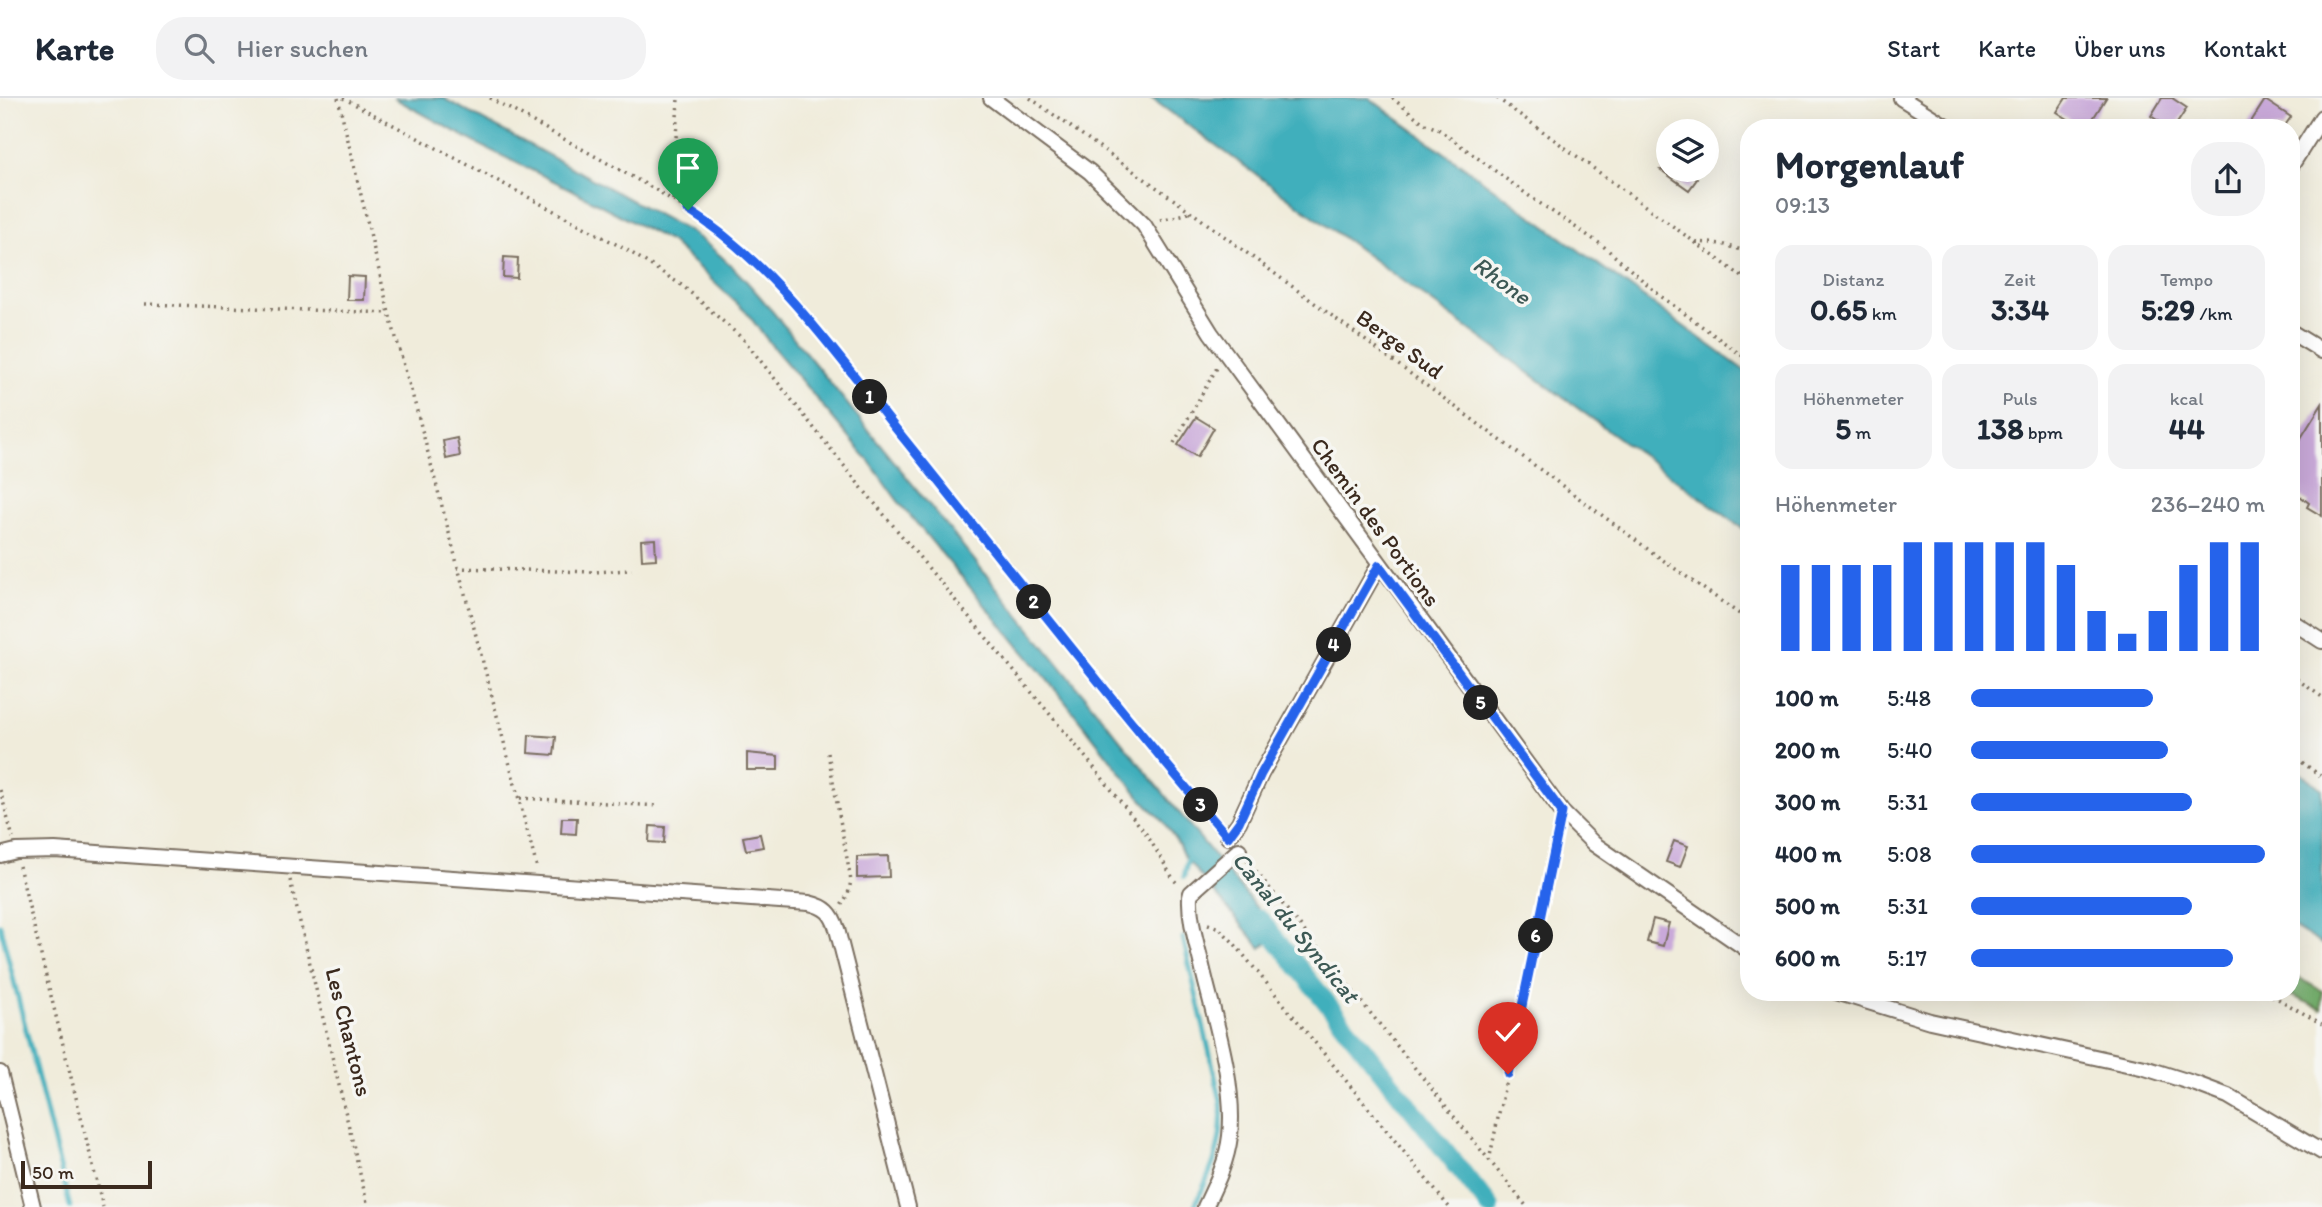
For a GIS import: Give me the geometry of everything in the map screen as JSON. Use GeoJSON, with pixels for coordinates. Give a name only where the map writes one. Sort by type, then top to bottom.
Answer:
{"type":"FeatureCollection","features":[{"type":"Feature","properties":{"kind":"street","name":"Chemin des Portions"},"geometry":{"type":"LineString","coordinates":[[991,98],[1090,172],[1144,225],[1211,333],[1562,812],[1594,845],[1740,945]]}},
{"type":"Feature","properties":{"kind":"street"},"geometry":{"type":"LineString","coordinates":[[1901,98],[1935,119]]}},
{"type":"Feature","properties":{"kind":"street"},"geometry":{"type":"LineString","coordinates":[[2300,152],[2322,117]]}},
{"type":"Feature","properties":{"kind":"street"},"geometry":{"type":"LineString","coordinates":[[2300,338],[2322,351]]}},
{"type":"Feature","properties":{"kind":"street"},"geometry":{"type":"LineString","coordinates":[[1228,837],[1239,822],[1261,774],[1379,565]]}},
{"type":"Feature","properties":{"kind":"street"},"geometry":{"type":"LineString","coordinates":[[2300,627],[2322,641]]}},
{"type":"Feature","properties":{"kind":"street"},"geometry":{"type":"LineString","coordinates":[[0,855],[16,850],[55,850],[809,903],[821,906],[831,913],[838,929],[908,1207]]}},
{"type":"Feature","properties":{"kind":"street"},"geometry":{"type":"LineString","coordinates":[[1205,1207],[1224,1165],[1231,1115],[1223,1060],[1192,922],[1190,901],[1191,893],[1237,852]]}},
{"type":"Feature","properties":{"kind":"street"},"geometry":{"type":"LineString","coordinates":[[1861,1001],[1930,1021],[2145,1068],[2196,1084],[2228,1096],[2322,1152]]}},
{"type":"Feature","properties":{"kind":"street"},"geometry":{"type":"LineString","coordinates":[[0,1073],[33,1207]]}},
{"type":"Feature","properties":{"kind":"path"},"geometry":{"type":"LineString","coordinates":[[338,98],[389,313],[537,863],[536,885]]}},
{"type":"Feature","properties":{"kind":"path"},"geometry":{"type":"LineString","coordinates":[[343,98],[627,250],[684,286],[744,341],[857,482],[1092,765],[1147,835],[1174,880],[1191,893]]}},
{"type":"Feature","properties":{"kind":"path"},"geometry":{"type":"LineString","coordinates":[[489,98],[706,221],[756,262],[821,337],[1106,692],[1228,837]]}},
{"type":"Feature","properties":{"kind":"path"},"geometry":{"type":"LineString","coordinates":[[673,201],[678,98]]}},
{"type":"Feature","properties":{"kind":"path","name":"Berge Sud"},"geometry":{"type":"LineString","coordinates":[[1030,98],[1191,211],[1740,614]]}},
{"type":"Feature","properties":{"kind":"path"},"geometry":{"type":"LineString","coordinates":[[1392,98],[1425,124],[1438,130],[1602,245],[1662,297],[1740,354]]}},
{"type":"Feature","properties":{"kind":"path"},"geometry":{"type":"LineString","coordinates":[[1497,98],[1740,275]]}},
{"type":"Feature","properties":{"kind":"path"},"geometry":{"type":"LineString","coordinates":[[1144,225],[1186,215],[1191,211]]}},
{"type":"Feature","properties":{"kind":"path"},"geometry":{"type":"LineString","coordinates":[[1694,242],[1722,244],[1740,250]]}},
{"type":"Feature","properties":{"kind":"path"},"geometry":{"type":"LineString","coordinates":[[145,304],[389,313]]}},
{"type":"Feature","properties":{"kind":"path"},"geometry":{"type":"LineString","coordinates":[[1174,443],[1226,354]]}},
{"type":"Feature","properties":{"kind":"path"},"geometry":{"type":"LineString","coordinates":[[457,568],[592,572],[632,570]]}},
{"type":"Feature","properties":{"kind":"path"},"geometry":{"type":"LineString","coordinates":[[2300,681],[2322,697]]}},
{"type":"Feature","properties":{"kind":"path"},"geometry":{"type":"LineString","coordinates":[[828,753],[850,881],[848,894],[841,906],[831,913]]}},
{"type":"Feature","properties":{"kind":"path"},"geometry":{"type":"LineString","coordinates":[[2300,761],[2322,777]]}},
{"type":"Feature","properties":{"kind":"path"},"geometry":{"type":"LineString","coordinates":[[0,790],[103,1207]]}},
{"type":"Feature","properties":{"kind":"path"},"geometry":{"type":"LineString","coordinates":[[520,798],[659,806]]}},
{"type":"Feature","properties":{"kind":"path"},"geometry":{"type":"LineString","coordinates":[[1489,1161],[1562,812]]}},
{"type":"Feature","properties":{"kind":"path"},"geometry":{"type":"LineString","coordinates":[[1237,852],[1527,1207]]}},
{"type":"Feature","properties":{"kind":"path","name":"Les Chantons"},"geometry":{"type":"LineString","coordinates":[[287,868],[368,1207]]}},
{"type":"Feature","properties":{"kind":"path"},"geometry":{"type":"LineString","coordinates":[[1192,922],[1207,923],[1219,928],[1233,942],[1450,1207]]}},
{"type":"Feature","properties":{"kind":"path"},"geometry":{"type":"LineString","coordinates":[[2282,1001],[2322,1024]]}},
{"type":"Feature","properties":{"kind":"green space"},"geometry":{"type":"Polygon","coordinates":[[[2300,978],[2322,991],[2322,1009],[2300,999],[2300,978]]]}},
{"type":"Feature","properties":{"kind":"water","name":"Canal du Syndicat"},"geometry":{"type":"Polygon","coordinates":[[[394,98],[443,98],[690,232],[723,258],[780,320],[1277,933],[1261,948],[1183,855],[1162,820],[1140,797],[746,312],[671,242],[476,143],[394,98]]]}},
{"type":"Feature","properties":{"kind":"water","name":"Rhone"},"geometry":{"type":"Polygon","coordinates":[[[1151,98],[1369,98],[1740,367],[1740,526],[1151,98]]]}},
{"type":"Feature","properties":{"kind":"water"},"geometry":{"type":"Polygon","coordinates":[[[2300,773],[2322,789],[2322,944],[2300,931],[2300,773]]]}},
{"type":"Feature","properties":{"kind":"building"},"geometry":{"type":"Polygon","coordinates":[[[2066,98],[2106,98],[2093,119],[2068,119],[2057,112],[2066,98]]]}},
{"type":"Feature","properties":{"kind":"building"},"geometry":{"type":"Polygon","coordinates":[[[2162,98],[2172,98],[2187,108],[2180,119],[2156,119],[2151,116],[2162,98]]]}},
{"type":"Feature","properties":{"kind":"building"},"geometry":{"type":"Polygon","coordinates":[[[2265,100],[2291,117],[2290,119],[2253,119],[2265,100]]]}},
{"type":"Feature","properties":{"kind":"building"},"geometry":{"type":"Polygon","coordinates":[[[1678,182],[1695,182],[1689,190],[1678,182]]]}},
{"type":"Feature","properties":{"kind":"building"},"geometry":{"type":"Polygon","coordinates":[[[504,257],[518,258],[517,278],[503,277],[504,257]]]}},
{"type":"Feature","properties":{"kind":"building"},"geometry":{"type":"Polygon","coordinates":[[[348,276],[365,277],[364,300],[347,300],[348,276]]]}},
{"type":"Feature","properties":{"kind":"building"},"geometry":{"type":"Polygon","coordinates":[[[2322,404],[2322,516],[2307,507],[2309,503],[2300,496],[2300,439],[2322,404]]]}},
{"type":"Feature","properties":{"kind":"building"},"geometry":{"type":"Polygon","coordinates":[[[1196,417],[1214,428],[1197,457],[1178,445],[1196,417]]]}},
{"type":"Feature","properties":{"kind":"building"},"geometry":{"type":"Polygon","coordinates":[[[457,438],[460,456],[446,459],[443,441],[457,438]]]}},
{"type":"Feature","properties":{"kind":"building"},"geometry":{"type":"Polygon","coordinates":[[[655,539],[656,559],[642,560],[641,540],[655,539]]]}},
{"type":"Feature","properties":{"kind":"building"},"geometry":{"type":"Polygon","coordinates":[[[529,735],[556,737],[554,755],[528,753],[529,735]]]}},
{"type":"Feature","properties":{"kind":"building"},"geometry":{"type":"Polygon","coordinates":[[[747,753],[778,756],[778,770],[747,770],[747,753]]]}},
{"type":"Feature","properties":{"kind":"building"},"geometry":{"type":"Polygon","coordinates":[[[562,818],[577,818],[576,834],[561,833],[562,818]]]}},
{"type":"Feature","properties":{"kind":"building"},"geometry":{"type":"Polygon","coordinates":[[[650,826],[665,827],[664,843],[649,842],[650,826]]]}},
{"type":"Feature","properties":{"kind":"building"},"geometry":{"type":"Polygon","coordinates":[[[760,834],[763,847],[746,850],[743,837],[760,834]]]}},
{"type":"Feature","properties":{"kind":"building"},"geometry":{"type":"Polygon","coordinates":[[[1674,841],[1688,846],[1680,867],[1666,862],[1674,841]]]}},
{"type":"Feature","properties":{"kind":"building"},"geometry":{"type":"Polygon","coordinates":[[[888,856],[889,877],[857,878],[857,857],[888,856]]]}},
{"type":"Feature","properties":{"kind":"building"},"geometry":{"type":"Polygon","coordinates":[[[1653,919],[1669,923],[1663,946],[1647,942],[1653,919]]]}},
{"type":"Feature","properties":{"kind":"waterway"},"geometry":{"type":"LineString","coordinates":[[1184,877],[1189,853]]}},
{"type":"Feature","properties":{"kind":"waterway","name":"Canal du Syndicat"},"geometry":{"type":"LineString","coordinates":[[1259,918],[1490,1207]]}},
{"type":"Feature","properties":{"kind":"waterway"},"geometry":{"type":"LineString","coordinates":[[0,925],[70,1207]]}},
{"type":"Feature","properties":{"kind":"waterway"},"geometry":{"type":"LineString","coordinates":[[1183,938],[1221,1102],[1219,1144],[1194,1207]]}},
{"type":"Feature","properties":{"kind":"route"},"geometry":{"type":"LineString","coordinates":[[688,210],[747,253],[776,284],[1142,737],[1228,837],[1235,830],[1261,774],[1379,565],[1562,812],[1508,1074]]}}]}
